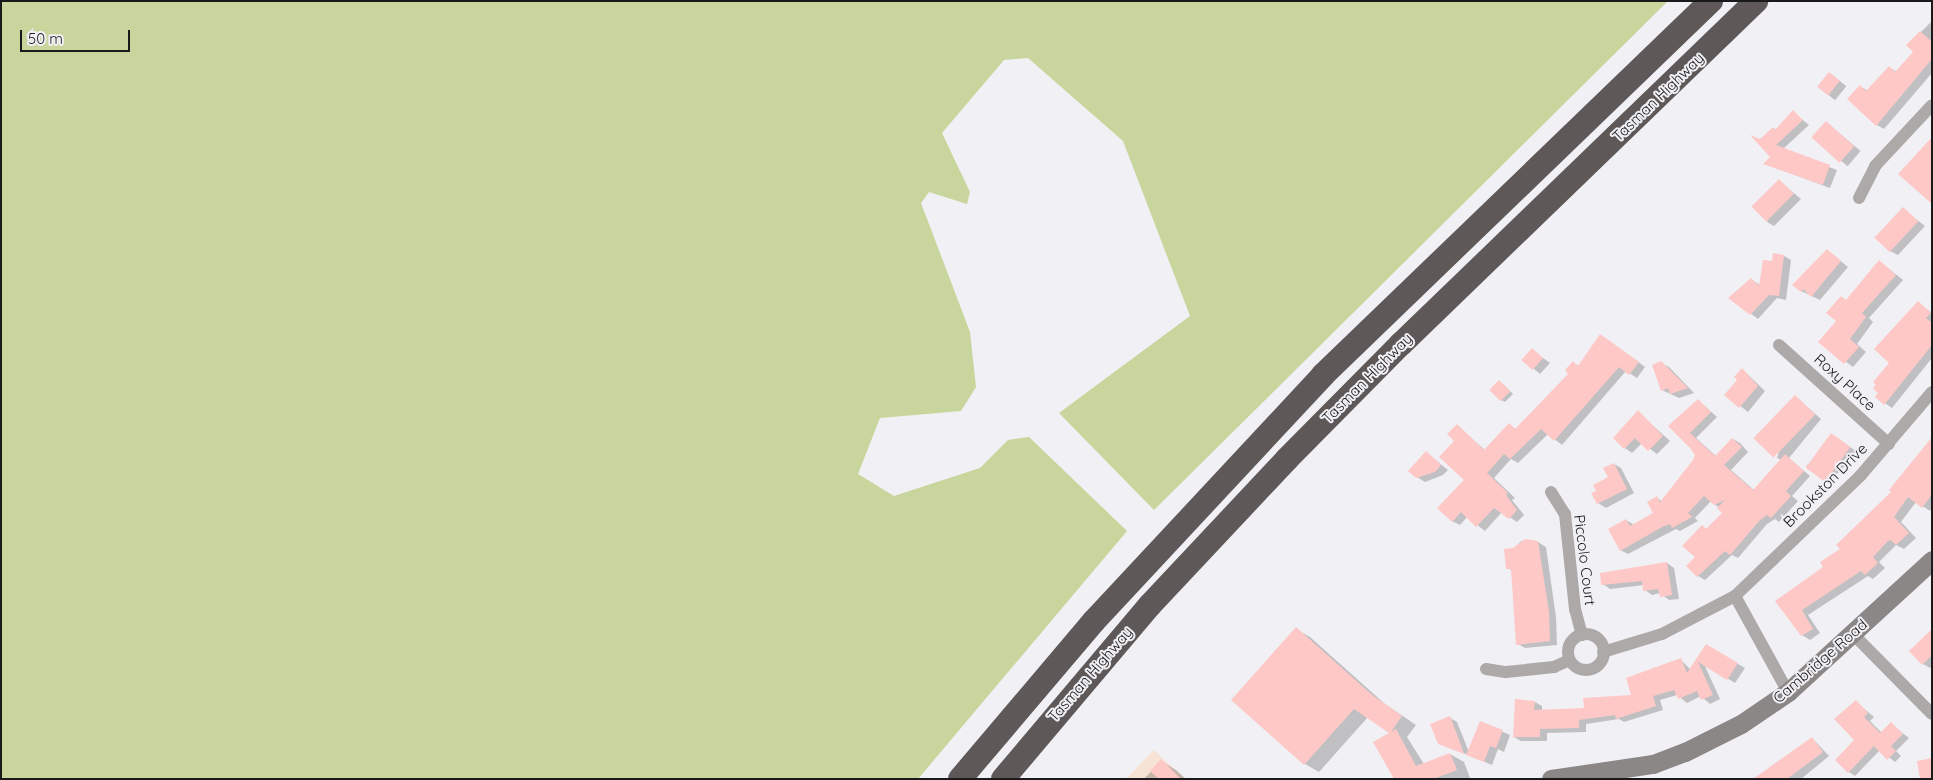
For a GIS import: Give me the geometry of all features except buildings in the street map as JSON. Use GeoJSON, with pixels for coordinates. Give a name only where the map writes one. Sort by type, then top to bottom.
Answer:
{"type":"FeatureCollection","features":[{"type":"Feature","properties":{"kind":"highway","name":"Tasman Highway"},"geometry":{"type":"LineString","coordinates":[[960,779],[1094,621],[1323,375],[1711,1]]}},
{"type":"Feature","properties":{"kind":"highway","name":"Tasman Highway"},"geometry":{"type":"LineString","coordinates":[[1003,779],[1150,605],[1286,459],[1401,344],[1756,1]]}},
{"type":"Feature","properties":{"kind":"main road","name":"Cambridge Road"},"geometry":{"type":"LineString","coordinates":[[1551,779],[1652,764],[1685,752],[1741,724],[1788,692],[1932,560]]}},
{"type":"Feature","properties":{"kind":"street"},"geometry":{"type":"LineString","coordinates":[[1859,198],[1875,166],[1932,105]]}},
{"type":"Feature","properties":{"kind":"street","name":"Roxy Place"},"geometry":{"type":"LineString","coordinates":[[1779,345],[1889,444]]}},
{"type":"Feature","properties":{"kind":"street","name":"Brookston Drive"},"geometry":{"type":"LineString","coordinates":[[1604,652],[1662,634],[1735,596],[1889,444],[1932,392]]}},
{"type":"Feature","properties":{"kind":"street","name":"Piccolo Court"},"geometry":{"type":"LineString","coordinates":[[1551,492],[1565,514],[1575,609],[1582,634]]}},
{"type":"Feature","properties":{"kind":"street"},"geometry":{"type":"LineString","coordinates":[[1735,596],[1788,692]]}},
{"type":"Feature","properties":{"kind":"street"},"geometry":{"type":"LineString","coordinates":[[1582,634],[1597,638],[1604,652],[1600,663],[1590,669],[1578,668],[1570,660],[1570,644],[1582,634]]}},
{"type":"Feature","properties":{"kind":"street"},"geometry":{"type":"LineString","coordinates":[[1853,634],[1932,714]]}},
{"type":"Feature","properties":{"kind":"street"},"geometry":{"type":"LineString","coordinates":[[1486,669],[1506,672],[1554,667],[1570,660]]}},
{"type":"Feature","properties":{"kind":"shaded area"},"geometry":{"type":"Polygon","coordinates":[[[1154,750],[1185,779],[1126,779],[1154,750]]]}},
{"type":"Feature","properties":{"kind":"green space"},"geometry":{"type":"Polygon","coordinates":[[[1,1],[1668,1],[1154,510],[1059,413],[1190,316],[1123,141],[1028,58],[1004,60],[942,133],[970,192],[967,204],[929,192],[921,203],[970,332],[976,387],[961,411],[880,418],[858,474],[894,496],[980,468],[1008,440],[1029,437],[1127,531],[918,779],[1,779],[1,1]]]}}]}
